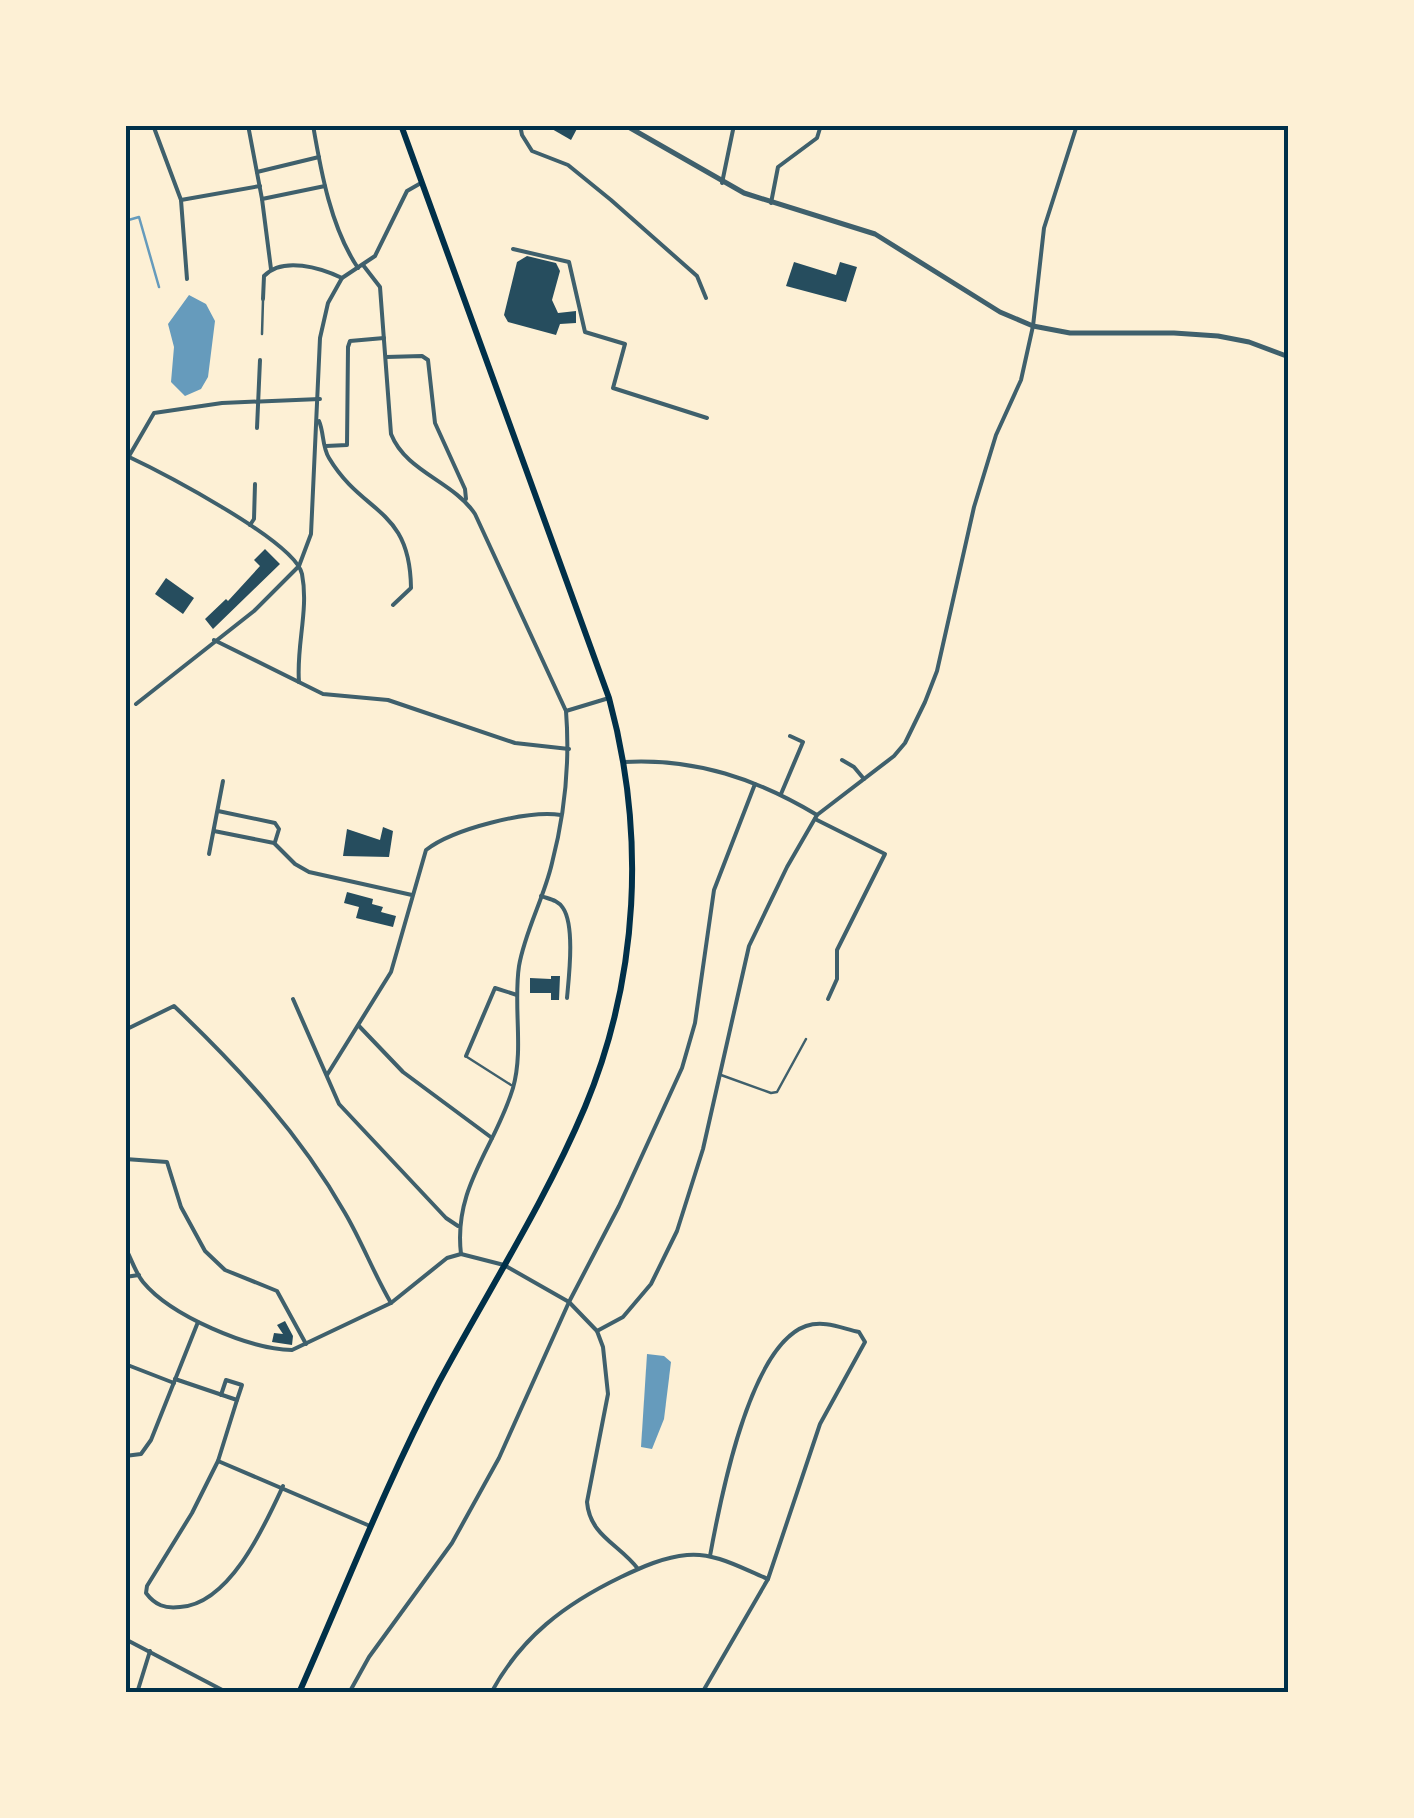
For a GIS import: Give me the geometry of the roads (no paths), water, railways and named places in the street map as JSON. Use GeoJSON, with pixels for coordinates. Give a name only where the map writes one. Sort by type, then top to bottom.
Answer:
{"type":"FeatureCollection","features":[{"type":"Feature","properties":{"kind":"main road"},"geometry":{"type":"LineString","coordinates":[[298,1693],[439,1382],[584,1108],[616,1011],[627,952],[631,814],[609,698],[401,125]]}},
{"type":"Feature","properties":{"kind":"street"},"geometry":{"type":"LineString","coordinates":[[152,125],[182,200],[187,279]]}},
{"type":"Feature","properties":{"kind":"street"},"geometry":{"type":"LineString","coordinates":[[248,125],[271,269]]}},
{"type":"Feature","properties":{"kind":"street"},"geometry":{"type":"LineString","coordinates":[[313,125],[325,186],[350,255],[380,287],[390,434],[410,460],[466,500]]}},
{"type":"Feature","properties":{"kind":"street"},"geometry":{"type":"LineString","coordinates":[[520,125],[532,152],[568,165],[611,200],[697,276],[706,298]]}},
{"type":"Feature","properties":{"kind":"street"},"geometry":{"type":"LineString","coordinates":[[625,125],[722,183],[875,234],[1000,312],[1033,326],[1070,334],[1218,336],[1249,342],[1289,357]]}},
{"type":"Feature","properties":{"kind":"street"},"geometry":{"type":"LineString","coordinates":[[722,183],[734,125]]}},
{"type":"Feature","properties":{"kind":"street"},"geometry":{"type":"LineString","coordinates":[[770,202],[778,167],[816,138],[821,125]]}},
{"type":"Feature","properties":{"kind":"street"},"geometry":{"type":"LineString","coordinates":[[597,1331],[623,1317],[665,1260],[702,1149],[749,946],[787,867],[816,817],[905,743],[937,671],[974,506],[996,435],[1021,380],[1033,326],[1044,228],[1076,125]]}},
{"type":"Feature","properties":{"kind":"street"},"geometry":{"type":"LineString","coordinates":[[257,172],[318,157]]}},
{"type":"Feature","properties":{"kind":"street"},"geometry":{"type":"LineString","coordinates":[[136,704],[254,611],[300,566],[311,534],[328,303],[342,278],[375,256],[406,190],[422,183]]}},
{"type":"Feature","properties":{"kind":"street"},"geometry":{"type":"LineString","coordinates":[[182,200],[260,186]]}},
{"type":"Feature","properties":{"kind":"street"},"geometry":{"type":"LineString","coordinates":[[262,199],[325,186]]}},
{"type":"Feature","properties":{"kind":"street"},"geometry":{"type":"LineString","coordinates":[[513,248],[569,262],[585,332],[625,344],[613,388],[707,418]]}},
{"type":"Feature","properties":{"kind":"street"},"geometry":{"type":"LineString","coordinates":[[264,298],[264,276],[271,269],[298,265],[342,278]]}},
{"type":"Feature","properties":{"kind":"street"},"geometry":{"type":"LineString","coordinates":[[324,446],[347,445],[350,341],[384,338]]}},
{"type":"Feature","properties":{"kind":"street"},"geometry":{"type":"LineString","coordinates":[[386,357],[422,356],[428,360],[434,422],[465,489],[466,500],[507,578],[566,711],[569,748],[552,865],[520,962],[516,995],[518,1054],[513,1087],[474,1174],[458,1226],[461,1254]]}},
{"type":"Feature","properties":{"kind":"street"},"geometry":{"type":"LineString","coordinates":[[256,428],[260,360]]}},
{"type":"Feature","properties":{"kind":"street"},"geometry":{"type":"LineString","coordinates":[[125,463],[154,413],[259,400],[320,399]]}},
{"type":"Feature","properties":{"kind":"street"},"geometry":{"type":"LineString","coordinates":[[318,421],[328,458],[356,491],[394,523],[406,545],[411,588],[393,605]]}},
{"type":"Feature","properties":{"kind":"street"},"geometry":{"type":"LineString","coordinates":[[127,456],[250,525],[283,546],[300,566],[304,594],[299,683]]}},
{"type":"Feature","properties":{"kind":"street"},"geometry":{"type":"LineString","coordinates":[[250,525],[254,519],[255,484]]}},
{"type":"Feature","properties":{"kind":"street"},"geometry":{"type":"LineString","coordinates":[[214,640],[323,694],[388,700],[529,746],[569,748]]}},
{"type":"Feature","properties":{"kind":"street"},"geometry":{"type":"LineString","coordinates":[[566,711],[609,698]]}},
{"type":"Feature","properties":{"kind":"street"},"geometry":{"type":"LineString","coordinates":[[781,794],[802,742],[790,736]]}},
{"type":"Feature","properties":{"kind":"street"},"geometry":{"type":"LineString","coordinates":[[842,760],[864,780]]}},
{"type":"Feature","properties":{"kind":"street"},"geometry":{"type":"LineString","coordinates":[[624,762],[689,763],[718,770],[781,794],[885,854],[837,950],[837,979],[828,999]]}},
{"type":"Feature","properties":{"kind":"street"},"geometry":{"type":"LineString","coordinates":[[209,854],[223,781]]}},
{"type":"Feature","properties":{"kind":"street"},"geometry":{"type":"LineString","coordinates":[[350,1693],[369,1658],[452,1543],[500,1458],[568,1302],[619,1206],[682,1068],[695,1023],[714,890],[754,784]]}},
{"type":"Feature","properties":{"kind":"street"},"geometry":{"type":"LineString","coordinates":[[218,810],[274,823],[279,829],[274,843]]}},
{"type":"Feature","properties":{"kind":"street"},"geometry":{"type":"LineString","coordinates":[[327,1075],[391,972],[426,850],[509,817],[561,815]]}},
{"type":"Feature","properties":{"kind":"street"},"geometry":{"type":"LineString","coordinates":[[214,832],[274,843],[309,872],[412,895]]}},
{"type":"Feature","properties":{"kind":"street"},"geometry":{"type":"LineString","coordinates":[[541,896],[565,910],[570,941],[567,998]]}},
{"type":"Feature","properties":{"kind":"street"},"geometry":{"type":"LineString","coordinates":[[466,1056],[495,988],[516,995]]}},
{"type":"Feature","properties":{"kind":"street"},"geometry":{"type":"LineString","coordinates":[[293,1000],[340,1104],[446,1218],[458,1226]]}},
{"type":"Feature","properties":{"kind":"street"},"geometry":{"type":"LineString","coordinates":[[125,1030],[174,1006],[208,1038],[273,1106],[291,1131],[344,1212],[391,1302]]}},
{"type":"Feature","properties":{"kind":"street"},"geometry":{"type":"LineString","coordinates":[[359,1026],[402,1072],[492,1138]]}},
{"type":"Feature","properties":{"kind":"street"},"geometry":{"type":"LineString","coordinates":[[125,1159],[167,1162],[181,1207],[205,1250],[225,1270],[277,1291],[306,1344]]}},
{"type":"Feature","properties":{"kind":"street"},"geometry":{"type":"LineString","coordinates":[[125,1247],[139,1275],[168,1305],[198,1322],[275,1349],[292,1350],[391,1302],[447,1258],[461,1254],[504,1265],[568,1302],[597,1331],[608,1371],[608,1394],[587,1502],[588,1516],[595,1530],[638,1568]]}},
{"type":"Feature","properties":{"kind":"street"},"geometry":{"type":"LineString","coordinates":[[125,1277],[139,1275]]}},
{"type":"Feature","properties":{"kind":"street"},"geometry":{"type":"LineString","coordinates":[[125,1456],[136,1455],[147,1447],[198,1322]]}},
{"type":"Feature","properties":{"kind":"street"},"geometry":{"type":"LineString","coordinates":[[702,1693],[768,1579],[820,1424],[865,1342],[859,1332],[824,1323],[808,1325],[792,1333],[766,1364],[745,1416],[720,1503],[710,1556]]}},
{"type":"Feature","properties":{"kind":"street"},"geometry":{"type":"LineString","coordinates":[[125,1364],[237,1400]]}},
{"type":"Feature","properties":{"kind":"street"},"geometry":{"type":"LineString","coordinates":[[221,1395],[226,1380],[242,1386],[218,1460],[192,1513],[146,1586],[152,1601],[163,1607],[194,1606],[214,1593],[262,1531],[283,1486]]}},
{"type":"Feature","properties":{"kind":"street"},"geometry":{"type":"LineString","coordinates":[[218,1460],[371,1526]]}},
{"type":"Feature","properties":{"kind":"street"},"geometry":{"type":"LineString","coordinates":[[491,1693],[514,1656],[553,1616],[638,1568],[688,1554],[710,1556],[768,1579]]}},
{"type":"Feature","properties":{"kind":"street"},"geometry":{"type":"LineString","coordinates":[[125,1638],[228,1693]]}},
{"type":"Feature","properties":{"kind":"street"},"geometry":{"type":"LineString","coordinates":[[137,1693],[150,1651]]}},
{"type":"Feature","properties":{"kind":"lane"},"geometry":{"type":"LineString","coordinates":[[262,334],[264,298]]}},
{"type":"Feature","properties":{"kind":"lane"},"geometry":{"type":"LineString","coordinates":[[720,1074],[777,1092],[806,1039]]}},
{"type":"Feature","properties":{"kind":"lane"},"geometry":{"type":"LineString","coordinates":[[466,1056],[513,1087]]}},
{"type":"Feature","properties":{"kind":"water"},"geometry":{"type":"Polygon","coordinates":[[[189,295],[206,304],[215,321],[208,377],[201,389],[185,396],[171,382],[174,347],[168,324],[189,295]]]}},
{"type":"Feature","properties":{"kind":"water"},"geometry":{"type":"Polygon","coordinates":[[[647,1354],[664,1356],[671,1362],[664,1419],[652,1449],[641,1447],[647,1354]]]}},
{"type":"Feature","properties":{"kind":"waterway"},"geometry":{"type":"LineString","coordinates":[[125,221],[139,217],[159,287]]}}]}
